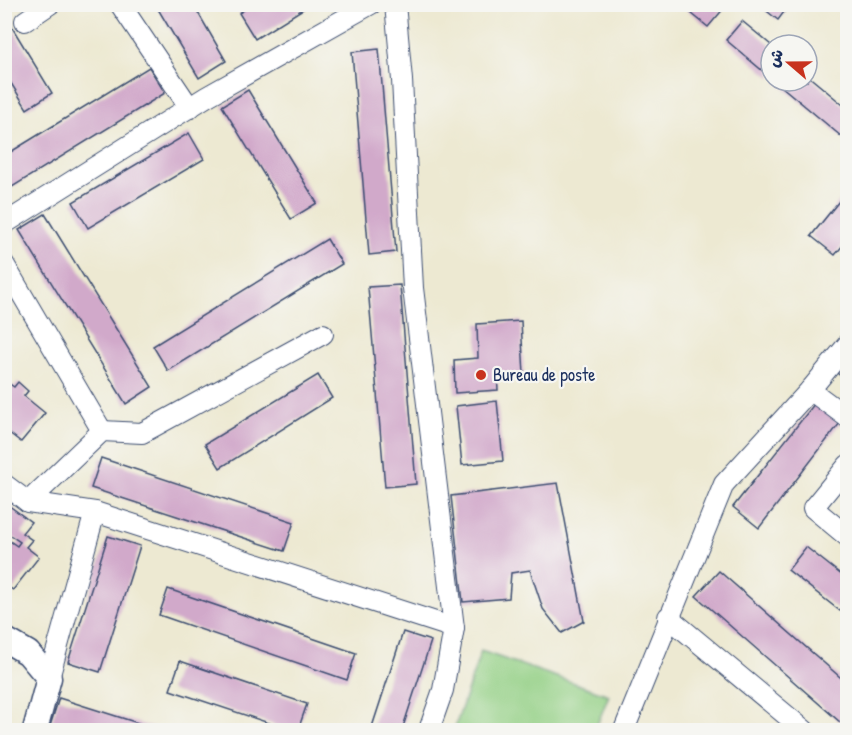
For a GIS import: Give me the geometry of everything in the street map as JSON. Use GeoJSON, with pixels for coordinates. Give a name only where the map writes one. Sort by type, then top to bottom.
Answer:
{"type":"FeatureCollection","features":[{"type":"Feature","properties":{"kind":"street"},"geometry":{"type":"LineString","coordinates":[[25,21],[51,4]]}},
{"type":"Feature","properties":{"kind":"street"},"geometry":{"type":"LineString","coordinates":[[120,4],[189,108]]}},
{"type":"Feature","properties":{"kind":"street"},"geometry":{"type":"LineString","coordinates":[[4,224],[189,108],[371,4]]}},
{"type":"Feature","properties":{"kind":"street"},"geometry":{"type":"LineString","coordinates":[[395,4],[402,80],[413,288],[454,628],[443,690],[429,730]]}},
{"type":"Feature","properties":{"kind":"street"},"geometry":{"type":"LineString","coordinates":[[4,264],[102,431]]}},
{"type":"Feature","properties":{"kind":"street"},"geometry":{"type":"LineString","coordinates":[[28,502],[102,431],[142,433],[323,334]]}},
{"type":"Feature","properties":{"kind":"street"},"geometry":{"type":"LineString","coordinates":[[624,730],[724,484],[810,390],[848,344]]}},
{"type":"Feature","properties":{"kind":"street"},"geometry":{"type":"LineString","coordinates":[[810,390],[848,418]]}},
{"type":"Feature","properties":{"kind":"street"},"geometry":{"type":"LineString","coordinates":[[848,465],[813,508],[848,537]]}},
{"type":"Feature","properties":{"kind":"street"},"geometry":{"type":"LineString","coordinates":[[4,484],[28,502],[95,512],[454,628]]}},
{"type":"Feature","properties":{"kind":"street"},"geometry":{"type":"LineString","coordinates":[[35,730],[95,512]]}},
{"type":"Feature","properties":{"kind":"street"},"geometry":{"type":"LineString","coordinates":[[668,617],[804,730]]}},
{"type":"Feature","properties":{"kind":"street"},"geometry":{"type":"LineString","coordinates":[[4,639],[27,653],[49,678]]}},
{"type":"Feature","properties":{"kind":"green space"},"geometry":{"type":"Polygon","coordinates":[[[481,651],[609,695],[595,730],[454,730],[481,651]]]}},
{"type":"Feature","properties":{"kind":"building"},"geometry":{"type":"Polygon","coordinates":[[[155,4],[193,4],[226,61],[199,78],[155,4]]]}},
{"type":"Feature","properties":{"kind":"building"},"geometry":{"type":"Polygon","coordinates":[[[253,4],[311,4],[255,39],[239,13],[253,4]]]}},
{"type":"Feature","properties":{"kind":"building"},"geometry":{"type":"Polygon","coordinates":[[[680,4],[722,4],[725,7],[708,27],[680,4]]]}},
{"type":"Feature","properties":{"kind":"building"},"geometry":{"type":"Polygon","coordinates":[[[758,4],[790,4],[778,20],[758,4]]]}},
{"type":"Feature","properties":{"kind":"building"},"geometry":{"type":"Polygon","coordinates":[[[4,14],[52,93],[27,109],[4,72],[4,14]]]}},
{"type":"Feature","properties":{"kind":"building"},"geometry":{"type":"Polygon","coordinates":[[[742,21],[759,35],[759,68],[726,40],[742,21]]]}},
{"type":"Feature","properties":{"kind":"building"},"geometry":{"type":"Polygon","coordinates":[[[379,49],[396,252],[369,255],[352,52],[379,49]]]}},
{"type":"Feature","properties":{"kind":"building"},"geometry":{"type":"Polygon","coordinates":[[[149,67],[165,93],[4,192],[4,156],[149,67]]]}},
{"type":"Feature","properties":{"kind":"building"},"geometry":{"type":"Polygon","coordinates":[[[819,85],[848,109],[848,142],[789,93],[819,93],[819,85]]]}},
{"type":"Feature","properties":{"kind":"building"},"geometry":{"type":"Polygon","coordinates":[[[248,90],[317,203],[291,219],[222,106],[248,90]]]}},
{"type":"Feature","properties":{"kind":"building"},"geometry":{"type":"Polygon","coordinates":[[[189,133],[204,159],[88,228],[73,202],[189,133]]]}},
{"type":"Feature","properties":{"kind":"building"},"geometry":{"type":"Polygon","coordinates":[[[848,190],[848,239],[835,255],[811,236],[848,190]]]}},
{"type":"Feature","properties":{"kind":"building"},"geometry":{"type":"Polygon","coordinates":[[[45,214],[152,387],[126,404],[19,230],[45,214]]]}},
{"type":"Feature","properties":{"kind":"building"},"geometry":{"type":"Polygon","coordinates":[[[327,239],[342,264],[168,371],[153,346],[327,239]]]}},
{"type":"Feature","properties":{"kind":"building"},"geometry":{"type":"Polygon","coordinates":[[[400,285],[416,484],[385,487],[368,287],[400,285]]]}},
{"type":"Feature","properties":{"kind":"building"},"geometry":{"type":"Polygon","coordinates":[[[521,321],[524,375],[497,376],[498,390],[455,393],[454,360],[478,358],[477,324],[521,321]]]}},
{"type":"Feature","properties":{"kind":"building"},"geometry":{"type":"Polygon","coordinates":[[[848,361],[848,382],[837,373],[848,361]]]}},
{"type":"Feature","properties":{"kind":"building"},"geometry":{"type":"Polygon","coordinates":[[[318,375],[332,398],[220,468],[205,444],[318,375]]]}},
{"type":"Feature","properties":{"kind":"building"},"geometry":{"type":"Polygon","coordinates":[[[4,380],[14,387],[18,382],[28,391],[24,396],[45,413],[21,442],[4,429],[4,380]]]}},
{"type":"Feature","properties":{"kind":"building"},"geometry":{"type":"Polygon","coordinates":[[[497,401],[503,461],[462,465],[456,406],[497,401]]]}},
{"type":"Feature","properties":{"kind":"building"},"geometry":{"type":"Polygon","coordinates":[[[815,403],[840,423],[759,528],[733,507],[815,403]]]}},
{"type":"Feature","properties":{"kind":"building"},"geometry":{"type":"Polygon","coordinates":[[[101,458],[294,522],[284,551],[91,488],[101,458]]]}},
{"type":"Feature","properties":{"kind":"building"},"geometry":{"type":"Polygon","coordinates":[[[558,483],[584,621],[562,633],[543,609],[530,570],[511,573],[509,598],[463,602],[451,496],[558,483]]]}},
{"type":"Feature","properties":{"kind":"building"},"geometry":{"type":"Polygon","coordinates":[[[4,502],[31,522],[22,533],[32,540],[26,547],[39,557],[13,590],[4,584],[4,561],[7,558],[4,556],[4,537],[17,546],[20,542],[4,531],[4,502]]]}},
{"type":"Feature","properties":{"kind":"building"},"geometry":{"type":"Polygon","coordinates":[[[108,536],[140,546],[100,672],[68,662],[108,536]]]}},
{"type":"Feature","properties":{"kind":"building"},"geometry":{"type":"Polygon","coordinates":[[[806,547],[848,580],[848,602],[840,611],[788,570],[806,547]]]}},
{"type":"Feature","properties":{"kind":"building"},"geometry":{"type":"Polygon","coordinates":[[[719,571],[848,684],[848,729],[696,596],[719,571]]]}},
{"type":"Feature","properties":{"kind":"building"},"geometry":{"type":"Polygon","coordinates":[[[168,589],[356,653],[347,680],[159,615],[168,589]]]}},
{"type":"Feature","properties":{"kind":"building"},"geometry":{"type":"Polygon","coordinates":[[[403,632],[431,641],[402,730],[371,730],[403,632]]]}},
{"type":"Feature","properties":{"kind":"building"},"geometry":{"type":"Polygon","coordinates":[[[180,661],[307,704],[298,730],[290,730],[170,690],[180,661]]]}},
{"type":"Feature","properties":{"kind":"building"},"geometry":{"type":"Polygon","coordinates":[[[59,698],[160,730],[65,730],[50,726],[59,698]]]}},
{"type":"Feature","properties":{"kind":"building"},"geometry":{"type":"Polygon","coordinates":[[[784,721],[795,730],[776,730],[784,721]]]}},
{"type":"Feature","properties":{"kind":"place","name":"Bureau de poste"},"geometry":{"type":"Point","coordinates":[481,375]}}]}
